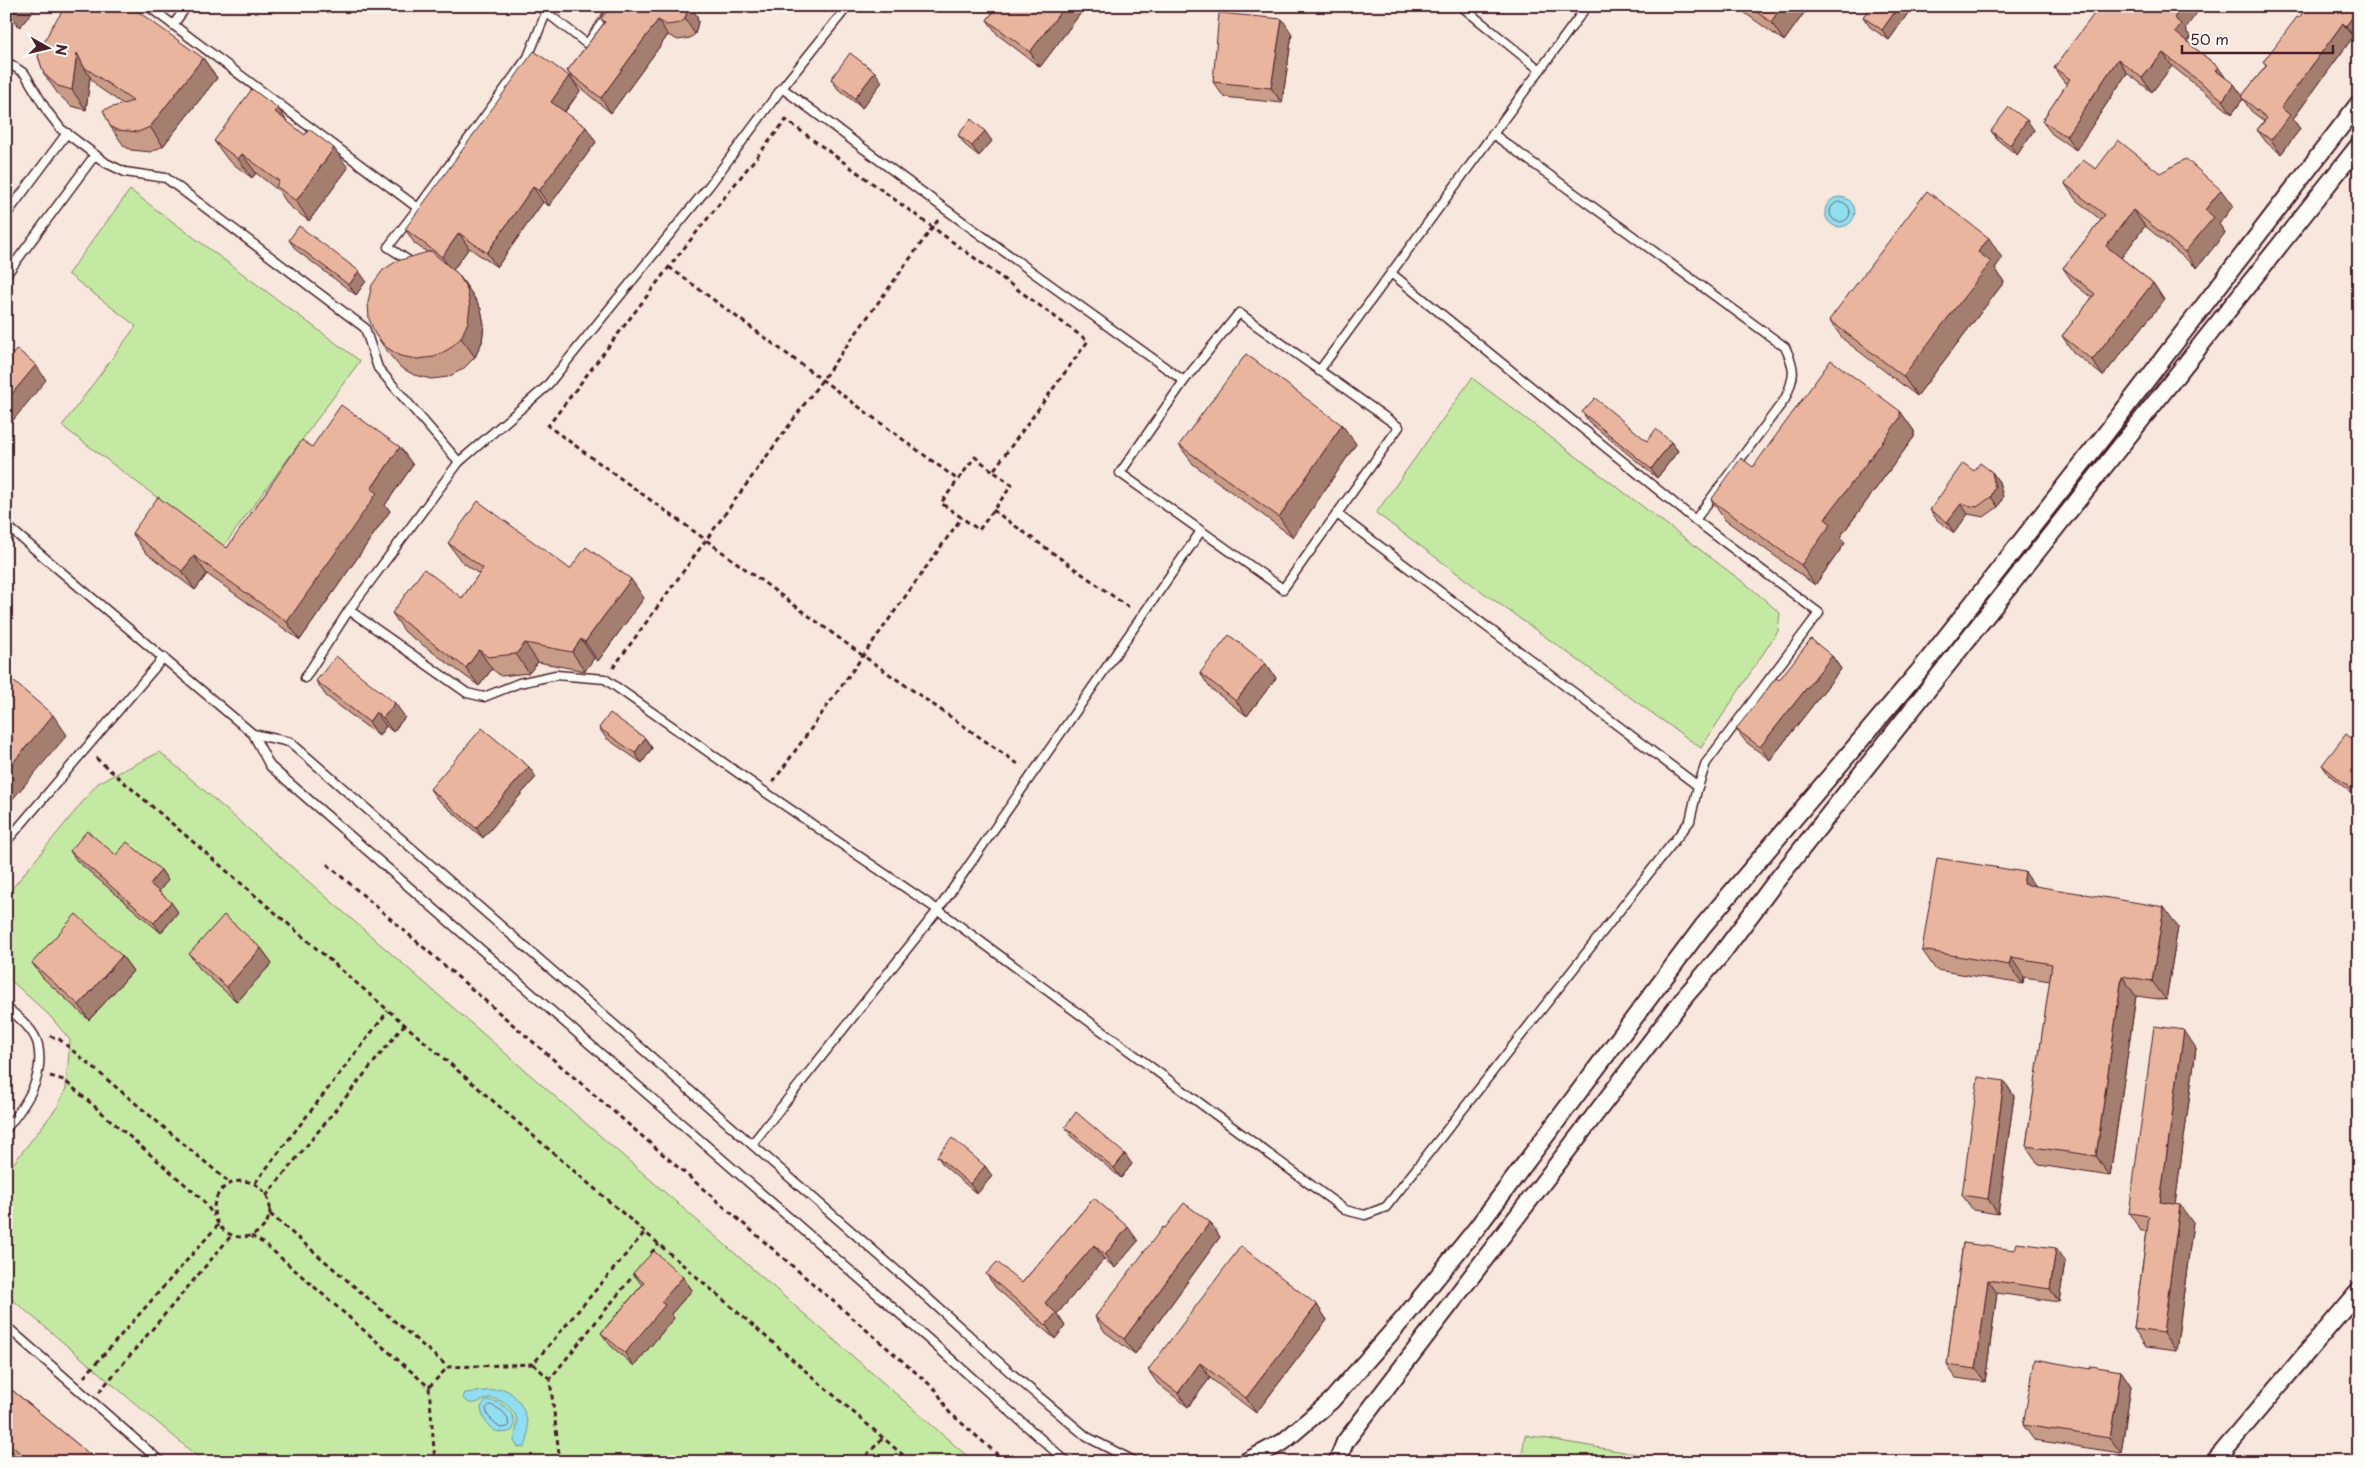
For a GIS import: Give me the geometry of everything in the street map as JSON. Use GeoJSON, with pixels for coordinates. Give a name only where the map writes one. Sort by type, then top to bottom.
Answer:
{"type":"FeatureCollection","features":[{"type":"Feature","properties":{"kind":"street"},"geometry":{"type":"LineString","coordinates":[[1245,1462],[1283,1442],[1331,1401],[1404,1318],[1482,1221],[1697,933],[1920,670],[2103,437],[2359,103]]}},
{"type":"Feature","properties":{"kind":"street"},"geometry":{"type":"LineString","coordinates":[[1337,1462],[1345,1442],[1579,1135],[1854,783],[2359,145]]}},
{"type":"Feature","properties":{"kind":"street"},"geometry":{"type":"LineString","coordinates":[[2294,188],[2313,203]]}},
{"type":"Feature","properties":{"kind":"street"},"geometry":{"type":"LineString","coordinates":[[1838,767],[1854,783]]}},
{"type":"Feature","properties":{"kind":"street"},"geometry":{"type":"LineString","coordinates":[[2214,1462],[2359,1291]]}},
{"type":"Feature","properties":{"kind":"lane"},"geometry":{"type":"LineString","coordinates":[[148,6],[418,208]]}},
{"type":"Feature","properties":{"kind":"lane"},"geometry":{"type":"LineString","coordinates":[[173,25],[186,6]]}},
{"type":"Feature","properties":{"kind":"lane"},"geometry":{"type":"LineString","coordinates":[[538,6],[548,9],[587,44],[614,6]]}},
{"type":"Feature","properties":{"kind":"lane"},"geometry":{"type":"LineString","coordinates":[[305,678],[349,610],[459,462],[546,387],[709,186],[782,88],[848,6]]}},
{"type":"Feature","properties":{"kind":"lane"},"geometry":{"type":"LineString","coordinates":[[1461,6],[1540,70]]}},
{"type":"Feature","properties":{"kind":"lane"},"geometry":{"type":"LineString","coordinates":[[1319,370],[1587,6]]}},
{"type":"Feature","properties":{"kind":"lane"},"geometry":{"type":"LineString","coordinates":[[411,262],[388,247],[528,57],[548,9]]}},
{"type":"Feature","properties":{"kind":"lane"},"geometry":{"type":"LineString","coordinates":[[6,61],[25,74],[47,111],[67,133],[95,155],[106,163],[125,172],[166,178],[365,328],[378,368],[459,462]]}},
{"type":"Feature","properties":{"kind":"lane"},"geometry":{"type":"LineString","coordinates":[[782,88],[945,209],[1184,381]]}},
{"type":"Feature","properties":{"kind":"lane"},"geometry":{"type":"LineString","coordinates":[[6,215],[67,133]]}},
{"type":"Feature","properties":{"kind":"lane"},"geometry":{"type":"LineString","coordinates":[[1493,134],[1785,347],[1793,363],[1794,378],[1785,399],[1695,520]]}},
{"type":"Feature","properties":{"kind":"lane"},"geometry":{"type":"LineString","coordinates":[[6,275],[95,155]]}},
{"type":"Feature","properties":{"kind":"lane"},"geometry":{"type":"LineString","coordinates":[[349,610],[467,693],[484,697],[519,683],[556,675],[605,679],[938,910],[1345,1210],[1365,1215],[1386,1206],[1690,821],[1698,786],[1706,763],[1819,613],[1695,520],[1391,273]]}},
{"type":"Feature","properties":{"kind":"lane"},"geometry":{"type":"LineString","coordinates":[[1239,313],[1319,370],[1399,427],[1283,589],[1120,474],[1184,381],[1239,313]]}},
{"type":"Feature","properties":{"kind":"lane"},"geometry":{"type":"LineString","coordinates":[[1337,514],[1698,786]]}},
{"type":"Feature","properties":{"kind":"lane"},"geometry":{"type":"LineString","coordinates":[[6,525],[253,734],[270,766],[892,1307],[1067,1462]]}},
{"type":"Feature","properties":{"kind":"lane"},"geometry":{"type":"LineString","coordinates":[[752,1144],[938,910],[1201,531]]}},
{"type":"Feature","properties":{"kind":"lane"},"geometry":{"type":"LineString","coordinates":[[6,842],[164,657]]}},
{"type":"Feature","properties":{"kind":"lane"},"geometry":{"type":"LineString","coordinates":[[253,734],[290,742],[912,1284],[1011,1373],[1087,1437],[1136,1462]]}},
{"type":"Feature","properties":{"kind":"lane"},"geometry":{"type":"LineString","coordinates":[[6,1007],[22,1020],[38,1044],[38,1072],[34,1089],[26,1104],[6,1129]]}},
{"type":"Feature","properties":{"kind":"lane"},"geometry":{"type":"LineString","coordinates":[[6,1326],[161,1462]]}},
{"type":"Feature","properties":{"kind":"path"},"geometry":{"type":"LineString","coordinates":[[993,471],[1088,341],[786,120],[548,426],[862,655],[1032,774]]}},
{"type":"Feature","properties":{"kind":"path"},"geometry":{"type":"LineString","coordinates":[[605,679],[945,209]]}},
{"type":"Feature","properties":{"kind":"path"},"geometry":{"type":"LineString","coordinates":[[669,268],[958,480]]}},
{"type":"Feature","properties":{"kind":"path"},"geometry":{"type":"LineString","coordinates":[[975,457],[993,471],[1012,484],[979,530],[941,503],[975,457]]}},
{"type":"Feature","properties":{"kind":"path"},"geometry":{"type":"LineString","coordinates":[[993,510],[1142,616]]}},
{"type":"Feature","properties":{"kind":"path"},"geometry":{"type":"LineString","coordinates":[[766,792],[962,517]]}},
{"type":"Feature","properties":{"kind":"path"},"geometry":{"type":"LineString","coordinates":[[86,749],[911,1462]]}},
{"type":"Feature","properties":{"kind":"path"},"geometry":{"type":"LineString","coordinates":[[327,864],[936,1390],[949,1412],[1006,1462]]}},
{"type":"Feature","properties":{"kind":"path"},"geometry":{"type":"LineString","coordinates":[[255,1183],[388,1011]]}},
{"type":"Feature","properties":{"kind":"path"},"geometry":{"type":"LineString","coordinates":[[266,1196],[404,1025]]}},
{"type":"Feature","properties":{"kind":"path"},"geometry":{"type":"LineString","coordinates":[[28,1030],[60,1039],[230,1183]]}},
{"type":"Feature","properties":{"kind":"path"},"geometry":{"type":"LineString","coordinates":[[38,1072],[64,1080],[202,1199],[214,1216],[218,1226],[232,1236],[241,1238],[251,1236],[260,1231],[267,1223],[270,1214],[270,1203],[255,1183],[240,1180],[230,1183],[218,1193],[213,1206],[214,1216]]}},
{"type":"Feature","properties":{"kind":"path"},"geometry":{"type":"LineString","coordinates":[[270,1214],[448,1367],[534,1364],[550,1380],[559,1461]]}},
{"type":"Feature","properties":{"kind":"path"},"geometry":{"type":"LineString","coordinates":[[76,1387],[218,1226]]}},
{"type":"Feature","properties":{"kind":"path"},"geometry":{"type":"LineString","coordinates":[[534,1364],[645,1232]]}},
{"type":"Feature","properties":{"kind":"path"},"geometry":{"type":"LineString","coordinates":[[91,1401],[232,1236]]}},
{"type":"Feature","properties":{"kind":"path"},"geometry":{"type":"LineString","coordinates":[[251,1236],[265,1244],[430,1387],[435,1462]]}},
{"type":"Feature","properties":{"kind":"path"},"geometry":{"type":"LineString","coordinates":[[647,1259],[659,1244]]}},
{"type":"Feature","properties":{"kind":"path"},"geometry":{"type":"LineString","coordinates":[[550,1380],[641,1267]]}},
{"type":"Feature","properties":{"kind":"path"},"geometry":{"type":"LineString","coordinates":[[430,1387],[448,1367]]}},
{"type":"Feature","properties":{"kind":"path"},"geometry":{"type":"LineString","coordinates":[[860,1462],[884,1438]]}},
{"type":"Feature","properties":{"kind":"green space"},"geometry":{"type":"Polygon","coordinates":[[[130,190],[360,361],[223,547],[62,426],[136,326],[68,274],[130,190]]]}},
{"type":"Feature","properties":{"kind":"green space"},"geometry":{"type":"Polygon","coordinates":[[[1472,378],[1751,588],[1780,613],[1778,631],[1701,748],[1477,588],[1376,513],[1472,378]]]}},
{"type":"Feature","properties":{"kind":"green space"},"geometry":{"type":"Polygon","coordinates":[[[160,752],[974,1462],[204,1462],[6,1294],[6,1173],[58,1106],[66,1088],[70,1040],[49,1015],[6,976],[6,896],[98,783],[160,752]]]}},
{"type":"Feature","properties":{"kind":"green space"},"geometry":{"type":"Polygon","coordinates":[[[1525,1435],[1683,1462],[1521,1462],[1525,1435]]]}},
{"type":"Feature","properties":{"kind":"water"},"geometry":{"type":"Polygon","coordinates":[[[1840,197],[1851,201],[1855,212],[1851,223],[1840,227],[1829,223],[1825,212],[1829,201],[1840,197]]]}},
{"type":"Feature","properties":{"kind":"water"},"geometry":{"type":"Polygon","coordinates":[[[503,1389],[516,1398],[525,1414],[528,1432],[524,1448],[517,1446],[514,1441],[517,1419],[508,1406],[499,1400],[489,1398],[469,1403],[463,1398],[465,1393],[503,1389]]]}},
{"type":"Feature","properties":{"kind":"water"},"geometry":{"type":"Polygon","coordinates":[[[486,1400],[503,1405],[511,1413],[514,1424],[513,1430],[507,1432],[496,1431],[487,1424],[481,1407],[486,1400]]]}},
{"type":"Feature","properties":{"kind":"building"},"geometry":{"type":"Polygon","coordinates":[[[66,6],[130,6],[203,58],[150,127],[138,132],[117,130],[110,126],[103,110],[133,101],[84,67],[77,53],[72,90],[58,86],[44,74],[38,56],[51,28],[66,6]]]}},
{"type":"Feature","properties":{"kind":"building"},"geometry":{"type":"Polygon","coordinates":[[[611,6],[688,7],[685,19],[680,23],[667,25],[658,20],[601,98],[567,71],[605,22],[601,19],[611,6]]]}},
{"type":"Feature","properties":{"kind":"building"},"geometry":{"type":"Polygon","coordinates":[[[998,6],[1065,6],[1030,52],[987,20],[998,6]]]}},
{"type":"Feature","properties":{"kind":"building"},"geometry":{"type":"Polygon","coordinates":[[[1748,6],[1782,6],[1771,22],[1748,6]]]}},
{"type":"Feature","properties":{"kind":"building"},"geometry":{"type":"Polygon","coordinates":[[[1871,6],[1899,6],[1882,30],[1863,17],[1871,6]]]}},
{"type":"Feature","properties":{"kind":"building"},"geometry":{"type":"Polygon","coordinates":[[[2100,6],[2182,6],[2174,18],[2181,24],[2175,32],[2218,67],[2215,70],[2234,84],[2223,100],[2163,53],[2142,78],[2118,59],[2066,136],[2042,121],[2070,79],[2054,68],[2100,6]]]}},
{"type":"Feature","properties":{"kind":"building"},"geometry":{"type":"Polygon","coordinates":[[[2307,6],[2359,6],[2359,8],[2346,26],[2343,23],[2281,108],[2290,115],[2271,140],[2257,130],[2267,118],[2241,97],[2267,65],[2263,62],[2307,6]]]}},
{"type":"Feature","properties":{"kind":"building"},"geometry":{"type":"Polygon","coordinates":[[[1219,13],[1282,19],[1271,88],[1213,82],[1219,13]]]}},
{"type":"Feature","properties":{"kind":"building"},"geometry":{"type":"Polygon","coordinates":[[[534,51],[569,76],[551,102],[586,127],[539,191],[533,187],[487,253],[459,233],[442,257],[405,229],[534,51]]]}},
{"type":"Feature","properties":{"kind":"building"},"geometry":{"type":"Polygon","coordinates":[[[850,53],[875,72],[855,98],[831,79],[850,53]]]}},
{"type":"Feature","properties":{"kind":"building"},"geometry":{"type":"Polygon","coordinates":[[[252,89],[278,108],[275,112],[305,135],[309,129],[334,148],[296,201],[276,186],[279,181],[242,154],[238,159],[214,141],[252,89]]]}},
{"type":"Feature","properties":{"kind":"building"},"geometry":{"type":"Polygon","coordinates":[[[2009,107],[2027,120],[2010,145],[1991,131],[2009,107]]]}},
{"type":"Feature","properties":{"kind":"building"},"geometry":{"type":"Polygon","coordinates":[[[971,119],[985,131],[972,146],[958,135],[971,119]]]}},
{"type":"Feature","properties":{"kind":"building"},"geometry":{"type":"Polygon","coordinates":[[[2118,140],[2160,173],[2186,159],[2221,190],[2205,210],[2214,217],[2185,252],[2133,210],[2106,246],[2153,283],[2092,360],[2062,336],[2095,294],[2063,268],[2105,215],[2065,184],[2083,160],[2096,169],[2118,140]]]}},
{"type":"Feature","properties":{"kind":"building"},"geometry":{"type":"Polygon","coordinates":[[[1927,191],[1989,238],[1978,252],[1991,262],[1903,376],[1829,320],[1927,191]]]}},
{"type":"Feature","properties":{"kind":"building"},"geometry":{"type":"Polygon","coordinates":[[[299,226],[359,271],[349,285],[289,240],[299,226]]]}},
{"type":"Feature","properties":{"kind":"building"},"geometry":{"type":"Polygon","coordinates":[[[431,251],[458,274],[467,289],[470,306],[468,322],[461,338],[449,349],[434,357],[417,359],[400,356],[386,347],[375,334],[369,319],[368,302],[372,285],[383,270],[397,261],[431,251]]]}},
{"type":"Feature","properties":{"kind":"building"},"geometry":{"type":"Polygon","coordinates":[[[6,348],[13,354],[17,349],[36,365],[6,401],[6,348]]]}},
{"type":"Feature","properties":{"kind":"building"},"geometry":{"type":"Polygon","coordinates":[[[1246,354],[1342,425],[1279,517],[1179,445],[1246,354]]]}},
{"type":"Feature","properties":{"kind":"building"},"geometry":{"type":"Polygon","coordinates":[[[1831,360],[1900,411],[1900,418],[1825,519],[1831,524],[1801,565],[1711,500],[1741,458],[1753,467],[1831,360]]]}},
{"type":"Feature","properties":{"kind":"building"},"geometry":{"type":"Polygon","coordinates":[[[1595,398],[1647,441],[1656,429],[1671,442],[1651,469],[1582,412],[1595,398]]]}},
{"type":"Feature","properties":{"kind":"building"},"geometry":{"type":"Polygon","coordinates":[[[341,405],[400,447],[371,489],[377,493],[287,622],[194,556],[182,571],[132,533],[158,497],[227,548],[302,440],[312,447],[341,405]]]}},
{"type":"Feature","properties":{"kind":"building"},"geometry":{"type":"Polygon","coordinates":[[[1963,463],[1974,471],[1980,463],[1992,472],[1995,487],[1991,497],[1977,507],[1961,504],[1947,522],[1930,510],[1963,463]]]}},
{"type":"Feature","properties":{"kind":"building"},"geometry":{"type":"Polygon","coordinates":[[[478,501],[570,569],[586,547],[631,579],[585,642],[581,639],[572,652],[525,643],[516,654],[488,657],[479,650],[466,668],[392,613],[424,569],[462,598],[483,568],[448,543],[478,501]]]}},
{"type":"Feature","properties":{"kind":"building"},"geometry":{"type":"Polygon","coordinates":[[[1229,635],[1265,663],[1236,701],[1200,673],[1229,635]]]}},
{"type":"Feature","properties":{"kind":"building"},"geometry":{"type":"Polygon","coordinates":[[[1811,639],[1832,656],[1760,747],[1736,729],[1776,678],[1779,680],[1811,639]]]}},
{"type":"Feature","properties":{"kind":"building"},"geometry":{"type":"Polygon","coordinates":[[[336,656],[395,703],[383,718],[376,712],[369,722],[316,681],[336,656]]]}},
{"type":"Feature","properties":{"kind":"building"},"geometry":{"type":"Polygon","coordinates":[[[6,675],[53,715],[6,771],[6,675]]]}},
{"type":"Feature","properties":{"kind":"building"},"geometry":{"type":"Polygon","coordinates":[[[610,713],[645,738],[635,753],[599,728],[610,713]]]}},
{"type":"Feature","properties":{"kind":"building"},"geometry":{"type":"Polygon","coordinates":[[[482,728],[529,767],[476,828],[430,789],[482,728]]]}},
{"type":"Feature","properties":{"kind":"building"},"geometry":{"type":"Polygon","coordinates":[[[2346,734],[2359,744],[2359,787],[2355,792],[2322,765],[2346,734]]]}},
{"type":"Feature","properties":{"kind":"building"},"geometry":{"type":"Polygon","coordinates":[[[87,831],[116,855],[127,842],[161,870],[150,884],[171,902],[154,923],[70,851],[87,831]]]}},
{"type":"Feature","properties":{"kind":"building"},"geometry":{"type":"Polygon","coordinates":[[[1937,858],[2025,872],[2023,884],[2164,907],[2152,981],[2122,976],[2096,1156],[2026,1146],[2052,964],[2011,957],[2009,965],[1922,950],[1937,858]]]}},
{"type":"Feature","properties":{"kind":"building"},"geometry":{"type":"Polygon","coordinates":[[[76,914],[122,956],[79,1005],[32,963],[76,914]]]}},
{"type":"Feature","properties":{"kind":"building"},"geometry":{"type":"Polygon","coordinates":[[[224,915],[261,948],[227,987],[189,954],[224,915]]]}},
{"type":"Feature","properties":{"kind":"building"},"geometry":{"type":"Polygon","coordinates":[[[2154,1026],[2184,1030],[2160,1202],[2180,1205],[2163,1333],[2134,1329],[2149,1216],[2129,1213],[2154,1026]]]}},
{"type":"Feature","properties":{"kind":"building"},"geometry":{"type":"Polygon","coordinates":[[[1978,1077],[2004,1081],[1988,1199],[1962,1195],[1978,1077]]]}},
{"type":"Feature","properties":{"kind":"building"},"geometry":{"type":"Polygon","coordinates":[[[1076,1112],[1125,1154],[1114,1168],[1065,1127],[1076,1112]]]}},
{"type":"Feature","properties":{"kind":"building"},"geometry":{"type":"Polygon","coordinates":[[[952,1138],[985,1166],[970,1184],[937,1156],[952,1138]]]}},
{"type":"Feature","properties":{"kind":"building"},"geometry":{"type":"Polygon","coordinates":[[[1094,1198],[1128,1227],[1105,1255],[1094,1245],[1045,1303],[1056,1313],[1046,1325],[986,1274],[997,1262],[1022,1283],[1094,1198]]]}},
{"type":"Feature","properties":{"kind":"building"},"geometry":{"type":"Polygon","coordinates":[[[1184,1203],[1210,1222],[1124,1339],[1095,1317],[1163,1227],[1165,1228],[1184,1203]]]}},
{"type":"Feature","properties":{"kind":"building"},"geometry":{"type":"Polygon","coordinates":[[[1963,1243],[2015,1250],[2017,1243],[2056,1248],[2050,1289],[1988,1280],[1976,1369],[1947,1365],[1963,1243]]]}},
{"type":"Feature","properties":{"kind":"building"},"geometry":{"type":"Polygon","coordinates":[[[1241,1246],[1317,1305],[1246,1398],[1200,1363],[1178,1393],[1148,1370],[1241,1246]]]}},
{"type":"Feature","properties":{"kind":"building"},"geometry":{"type":"Polygon","coordinates":[[[654,1251],[683,1277],[661,1302],[665,1305],[625,1353],[601,1333],[644,1283],[633,1273],[654,1251]]]}},
{"type":"Feature","properties":{"kind":"building"},"geometry":{"type":"Polygon","coordinates":[[[2035,1359],[2090,1369],[2091,1366],[2121,1371],[2110,1438],[2023,1425],[2035,1359]]]}},
{"type":"Feature","properties":{"kind":"building"},"geometry":{"type":"Polygon","coordinates":[[[6,1385],[99,1462],[31,1462],[6,1441],[6,1385]]]}}]}
